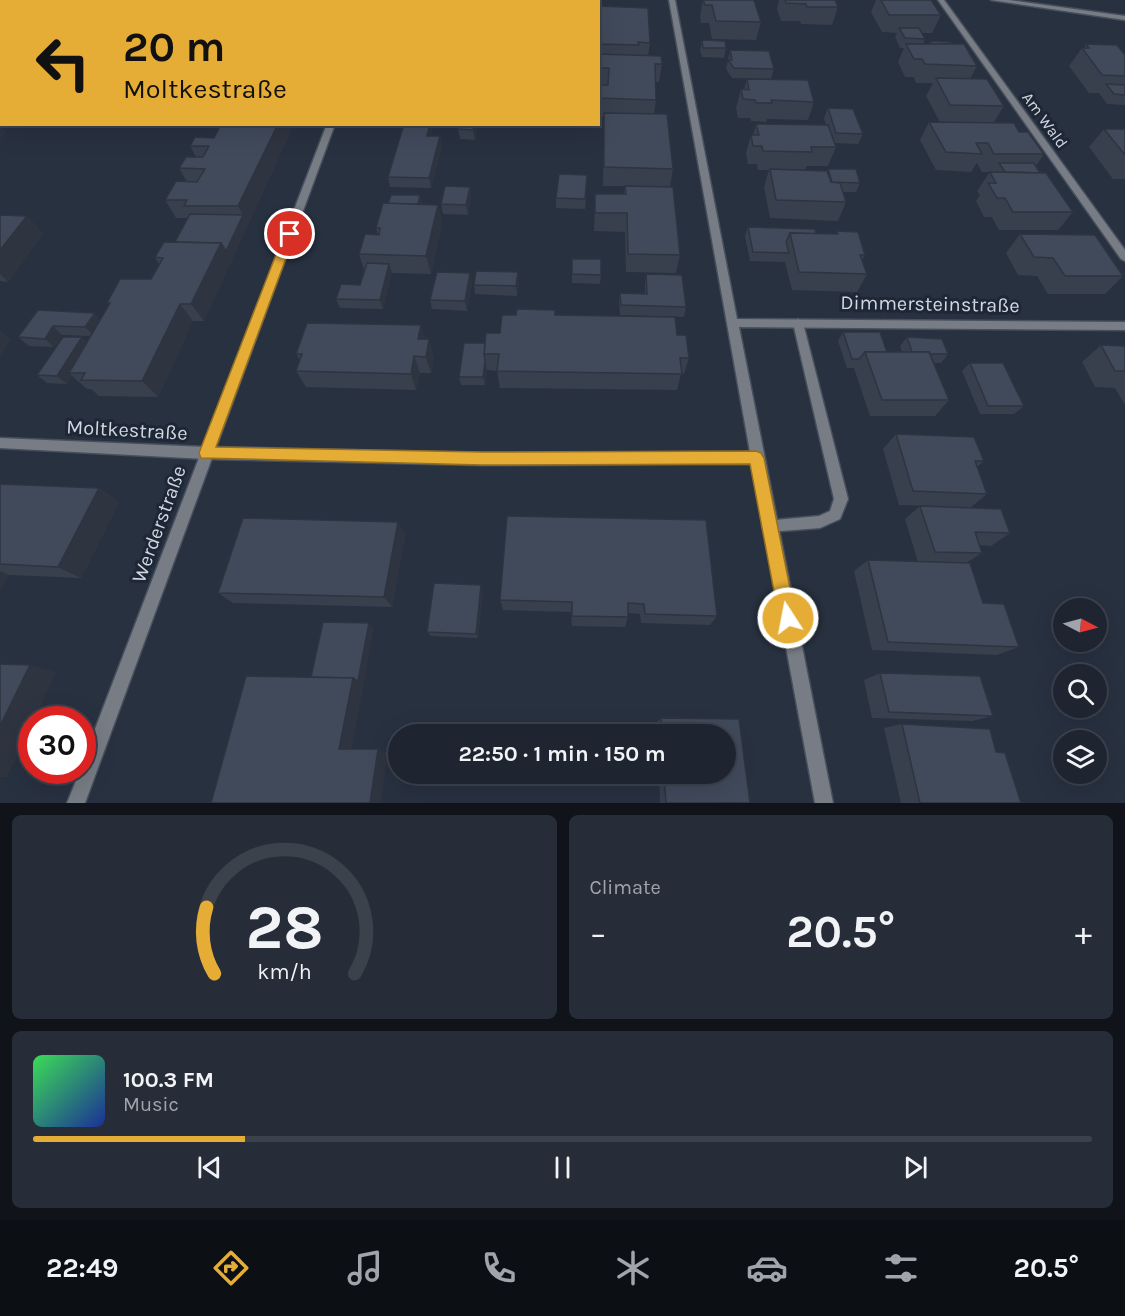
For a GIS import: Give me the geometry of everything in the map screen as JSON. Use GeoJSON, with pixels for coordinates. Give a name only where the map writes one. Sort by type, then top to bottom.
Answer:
{"type":"FeatureCollection","features":[{"type":"Feature","properties":{"kind":"street"},"geometry":{"type":"LineString","coordinates":[[672,0],[734,323],[756,458],[824,803]]}},
{"type":"Feature","properties":{"kind":"street","name":"Am Wald"},"geometry":{"type":"LineString","coordinates":[[941,0],[1125,257]]}},
{"type":"Feature","properties":{"kind":"street"},"geometry":{"type":"LineString","coordinates":[[994,0],[1125,18]]}},
{"type":"Feature","properties":{"kind":"street","name":"Werderstraße"},"geometry":{"type":"LineString","coordinates":[[76,803],[330,126]]}},
{"type":"Feature","properties":{"kind":"street","name":"Dimmersteinstraße"},"geometry":{"type":"LineString","coordinates":[[734,323],[1125,326]]}},
{"type":"Feature","properties":{"kind":"street"},"geometry":{"type":"LineString","coordinates":[[769,526],[820,522],[835,515],[841,499],[798,323]]}},
{"type":"Feature","properties":{"kind":"street","name":"Moltkestraße"},"geometry":{"type":"LineString","coordinates":[[0,442],[207,453],[482,459],[756,458]]}},
{"type":"Feature","properties":{"kind":"building"},"geometry":{"type":"Polygon","coordinates":[[[703,0],[754,0],[761,22],[716,21],[712,5],[705,5],[703,0]]]}},
{"type":"Feature","properties":{"kind":"building"},"geometry":{"type":"Polygon","coordinates":[[[785,0],[835,0],[838,7],[807,7],[806,4],[786,3],[785,0]]]}},
{"type":"Feature","properties":{"kind":"building"},"geometry":{"type":"Polygon","coordinates":[[[881,0],[931,0],[941,15],[889,15],[881,0]]]}},
{"type":"Feature","properties":{"kind":"building"},"geometry":{"type":"Polygon","coordinates":[[[600,6],[648,8],[650,43],[638,42],[639,45],[600,44],[600,6]]]}},
{"type":"Feature","properties":{"kind":"building"},"geometry":{"type":"Polygon","coordinates":[[[899,28],[919,28],[925,39],[905,38],[899,28]]]}},
{"type":"Feature","properties":{"kind":"building"},"geometry":{"type":"Polygon","coordinates":[[[702,40],[725,41],[726,48],[703,48],[702,40]]]}},
{"type":"Feature","properties":{"kind":"building"},"geometry":{"type":"Polygon","coordinates":[[[930,41],[951,42],[952,44],[932,44],[930,41]]]}},
{"type":"Feature","properties":{"kind":"building"},"geometry":{"type":"Polygon","coordinates":[[[906,44],[964,44],[977,66],[925,64],[922,59],[914,59],[906,44]]]}},
{"type":"Feature","properties":{"kind":"building"},"geometry":{"type":"Polygon","coordinates":[[[1086,44],[1117,45],[1125,55],[1125,76],[1102,75],[1082,48],[1089,48],[1086,44]]]}},
{"type":"Feature","properties":{"kind":"building"},"geometry":{"type":"Polygon","coordinates":[[[730,50],[769,51],[774,69],[734,68],[728,60],[732,60],[730,50]]]}},
{"type":"Feature","properties":{"kind":"building"},"geometry":{"type":"Polygon","coordinates":[[[600,54],[661,56],[662,64],[655,64],[656,100],[600,98],[600,85],[608,85],[609,68],[600,68],[600,54]]]}},
{"type":"Feature","properties":{"kind":"building"},"geometry":{"type":"Polygon","coordinates":[[[936,78],[987,79],[1004,106],[950,105],[936,78]]]}},
{"type":"Feature","properties":{"kind":"building"},"geometry":{"type":"Polygon","coordinates":[[[747,79],[808,80],[814,102],[771,100],[772,103],[756,103],[755,100],[743,99],[741,89],[749,90],[747,79]]]}},
{"type":"Feature","properties":{"kind":"building"},"geometry":{"type":"Polygon","coordinates":[[[1106,84],[1125,85],[1125,95],[1114,94],[1106,84]]]}},
{"type":"Feature","properties":{"kind":"building"},"geometry":{"type":"Polygon","coordinates":[[[828,108],[853,109],[863,134],[836,133],[828,108]]]}},
{"type":"Feature","properties":{"kind":"building"},"geometry":{"type":"Polygon","coordinates":[[[604,113],[667,114],[673,169],[604,167],[604,113]]]}},
{"type":"Feature","properties":{"kind":"building"},"geometry":{"type":"Polygon","coordinates":[[[929,122],[1014,123],[1019,132],[1028,132],[1044,154],[994,154],[988,143],[976,143],[982,154],[946,152],[929,122]]]}},
{"type":"Feature","properties":{"kind":"building"},"geometry":{"type":"Polygon","coordinates":[[[756,124],[828,125],[836,147],[811,147],[812,152],[763,151],[762,146],[753,146],[751,135],[759,135],[756,124]]]}},
{"type":"Feature","properties":{"kind":"building"},"geometry":{"type":"Polygon","coordinates":[[[220,126],[277,126],[238,206],[184,206],[187,200],[165,200],[176,181],[197,182],[205,169],[179,168],[186,157],[203,157],[209,146],[190,146],[195,137],[214,138],[220,126]]]}},
{"type":"Feature","properties":{"kind":"building"},"geometry":{"type":"Polygon","coordinates":[[[403,126],[430,126],[427,136],[440,136],[429,178],[388,177],[403,126]]]}},
{"type":"Feature","properties":{"kind":"building"},"geometry":{"type":"Polygon","coordinates":[[[459,126],[474,126],[473,130],[458,129],[459,126]]]}},
{"type":"Feature","properties":{"kind":"building"},"geometry":{"type":"Polygon","coordinates":[[[1104,129],[1125,129],[1125,155],[1104,129]]]}},
{"type":"Feature","properties":{"kind":"building"},"geometry":{"type":"Polygon","coordinates":[[[999,163],[1034,163],[1040,173],[1005,172],[999,163]]]}},
{"type":"Feature","properties":{"kind":"building"},"geometry":{"type":"Polygon","coordinates":[[[770,169],[827,171],[831,182],[840,183],[846,202],[776,200],[770,169]]]}},
{"type":"Feature","properties":{"kind":"building"},"geometry":{"type":"Polygon","coordinates":[[[828,169],[856,169],[860,183],[832,182],[828,169]]]}},
{"type":"Feature","properties":{"kind":"building"},"geometry":{"type":"Polygon","coordinates":[[[990,172],[1046,173],[1073,212],[1013,212],[1005,198],[997,198],[988,183],[996,183],[990,172]]]}},
{"type":"Feature","properties":{"kind":"building"},"geometry":{"type":"Polygon","coordinates":[[[559,174],[587,175],[585,199],[556,198],[559,174]]]}},
{"type":"Feature","properties":{"kind":"building"},"geometry":{"type":"Polygon","coordinates":[[[445,186],[470,187],[466,205],[441,204],[445,186]]]}},
{"type":"Feature","properties":{"kind":"building"},"geometry":{"type":"Polygon","coordinates":[[[625,186],[673,187],[680,255],[628,254],[627,213],[595,213],[595,194],[626,194],[625,186]]]}},
{"type":"Feature","properties":{"kind":"building"},"geometry":{"type":"Polygon","coordinates":[[[391,195],[420,195],[418,204],[388,204],[391,195]]]}},
{"type":"Feature","properties":{"kind":"building"},"geometry":{"type":"Polygon","coordinates":[[[383,203],[438,205],[426,256],[359,254],[365,234],[379,235],[380,228],[376,228],[383,203]]]}},
{"type":"Feature","properties":{"kind":"building"},"geometry":{"type":"Polygon","coordinates":[[[190,214],[243,215],[226,251],[221,243],[175,242],[190,214]]]}},
{"type":"Feature","properties":{"kind":"building"},"geometry":{"type":"Polygon","coordinates":[[[0,215],[27,216],[0,250],[0,215]]]}},
{"type":"Feature","properties":{"kind":"building"},"geometry":{"type":"Polygon","coordinates":[[[748,227],[815,229],[816,234],[790,233],[786,242],[789,253],[753,252],[748,227]]]}},
{"type":"Feature","properties":{"kind":"building"},"geometry":{"type":"Polygon","coordinates":[[[837,231],[858,232],[865,255],[860,255],[867,274],[799,272],[790,233],[838,234],[837,231]]]}},
{"type":"Feature","properties":{"kind":"building"},"geometry":{"type":"Polygon","coordinates":[[[1020,234],[1095,235],[1123,276],[1065,276],[1053,258],[1034,257],[1020,234]]]}},
{"type":"Feature","properties":{"kind":"building"},"geometry":{"type":"Polygon","coordinates":[[[164,242],[221,243],[191,304],[180,304],[142,381],[81,380],[85,373],[69,373],[110,303],[107,303],[120,279],[151,279],[163,258],[155,257],[164,242]]]}},
{"type":"Feature","properties":{"kind":"building"},"geometry":{"type":"Polygon","coordinates":[[[572,259],[601,259],[601,275],[572,274],[572,259]]]}},
{"type":"Feature","properties":{"kind":"building"},"geometry":{"type":"Polygon","coordinates":[[[367,263],[389,264],[380,300],[336,299],[341,284],[360,285],[367,263]]]}},
{"type":"Feature","properties":{"kind":"building"},"geometry":{"type":"Polygon","coordinates":[[[476,271],[518,272],[516,286],[474,285],[476,271]]]}},
{"type":"Feature","properties":{"kind":"building"},"geometry":{"type":"Polygon","coordinates":[[[437,272],[470,273],[465,301],[430,300],[437,272]]]}},
{"type":"Feature","properties":{"kind":"building"},"geometry":{"type":"Polygon","coordinates":[[[646,274],[682,275],[686,307],[621,305],[620,293],[647,294],[646,274]]]}},
{"type":"Feature","properties":{"kind":"building"},"geometry":{"type":"Polygon","coordinates":[[[517,309],[555,310],[555,315],[675,317],[677,335],[686,335],[689,358],[680,358],[682,374],[497,371],[499,354],[484,354],[486,333],[500,333],[502,315],[516,315],[517,309]]]}},
{"type":"Feature","properties":{"kind":"building"},"geometry":{"type":"Polygon","coordinates":[[[38,310],[95,313],[85,327],[53,326],[45,339],[18,337],[38,310]]]}},
{"type":"Feature","properties":{"kind":"building"},"geometry":{"type":"Polygon","coordinates":[[[307,323],[421,325],[418,339],[429,339],[426,357],[414,356],[411,374],[296,371],[302,354],[296,354],[307,323]]]}},
{"type":"Feature","properties":{"kind":"building"},"geometry":{"type":"Polygon","coordinates":[[[843,332],[880,332],[887,352],[865,352],[859,359],[852,359],[843,332]]]}},
{"type":"Feature","properties":{"kind":"building"},"geometry":{"type":"Polygon","coordinates":[[[63,337],[82,337],[57,376],[37,375],[63,337]]]}},
{"type":"Feature","properties":{"kind":"building"},"geometry":{"type":"Polygon","coordinates":[[[907,337],[942,339],[948,354],[912,352],[907,337]]]}},
{"type":"Feature","properties":{"kind":"building"},"geometry":{"type":"Polygon","coordinates":[[[464,343],[485,343],[483,377],[459,377],[464,343]]]}},
{"type":"Feature","properties":{"kind":"building"},"geometry":{"type":"Polygon","coordinates":[[[1101,345],[1125,346],[1125,371],[1115,371],[1101,345]]]}},
{"type":"Feature","properties":{"kind":"building"},"geometry":{"type":"Polygon","coordinates":[[[865,352],[929,352],[949,400],[882,400],[865,352]]]}},
{"type":"Feature","properties":{"kind":"building"},"geometry":{"type":"Polygon","coordinates":[[[970,363],[1003,363],[1024,406],[988,406],[970,363]]]}},
{"type":"Feature","properties":{"kind":"building"},"geometry":{"type":"Polygon","coordinates":[[[896,434],[974,437],[984,461],[975,461],[987,494],[913,491],[896,434]]]}},
{"type":"Feature","properties":{"kind":"building"},"geometry":{"type":"Polygon","coordinates":[[[0,484],[99,488],[58,567],[0,564],[0,484]]]}},
{"type":"Feature","properties":{"kind":"building"},"geometry":{"type":"Polygon","coordinates":[[[920,506],[1001,509],[1010,533],[975,532],[982,553],[935,552],[920,506]]]}},
{"type":"Feature","properties":{"kind":"building"},"geometry":{"type":"Polygon","coordinates":[[[507,516],[706,520],[717,616],[645,614],[644,604],[628,603],[628,617],[572,616],[572,602],[500,600],[507,516]]]}},
{"type":"Feature","properties":{"kind":"building"},"geometry":{"type":"Polygon","coordinates":[[[243,518],[398,522],[384,597],[218,593],[243,518]]]}},
{"type":"Feature","properties":{"kind":"building"},"geometry":{"type":"Polygon","coordinates":[[[868,560],[970,563],[983,603],[1004,604],[1019,647],[888,642],[868,560]]]}},
{"type":"Feature","properties":{"kind":"building"},"geometry":{"type":"Polygon","coordinates":[[[434,583],[481,585],[476,634],[427,632],[434,583]]]}},
{"type":"Feature","properties":{"kind":"building"},"geometry":{"type":"Polygon","coordinates":[[[323,622],[369,623],[358,681],[353,678],[311,677],[323,622]]]}},
{"type":"Feature","properties":{"kind":"building"},"geometry":{"type":"Polygon","coordinates":[[[0,664],[30,665],[0,726],[0,664]]]}},
{"type":"Feature","properties":{"kind":"building"},"geometry":{"type":"Polygon","coordinates":[[[880,673],[980,676],[993,716],[889,712],[880,673]]]}},
{"type":"Feature","properties":{"kind":"building"},"geometry":{"type":"Polygon","coordinates":[[[246,676],[353,678],[339,749],[378,749],[370,803],[211,803],[246,676]]]}},
{"type":"Feature","properties":{"kind":"building"},"geometry":{"type":"Polygon","coordinates":[[[661,718],[739,719],[750,803],[666,803],[665,784],[736,784],[736,724],[661,724],[661,718]]]}},
{"type":"Feature","properties":{"kind":"building"},"geometry":{"type":"Polygon","coordinates":[[[902,724],[990,729],[996,752],[1005,753],[1021,803],[920,803],[902,724]]]}},
{"type":"Feature","properties":{"kind":"route"},"geometry":{"type":"LineString","coordinates":[[290,234],[207,453],[482,459],[756,458],[788,618]]}}]}
